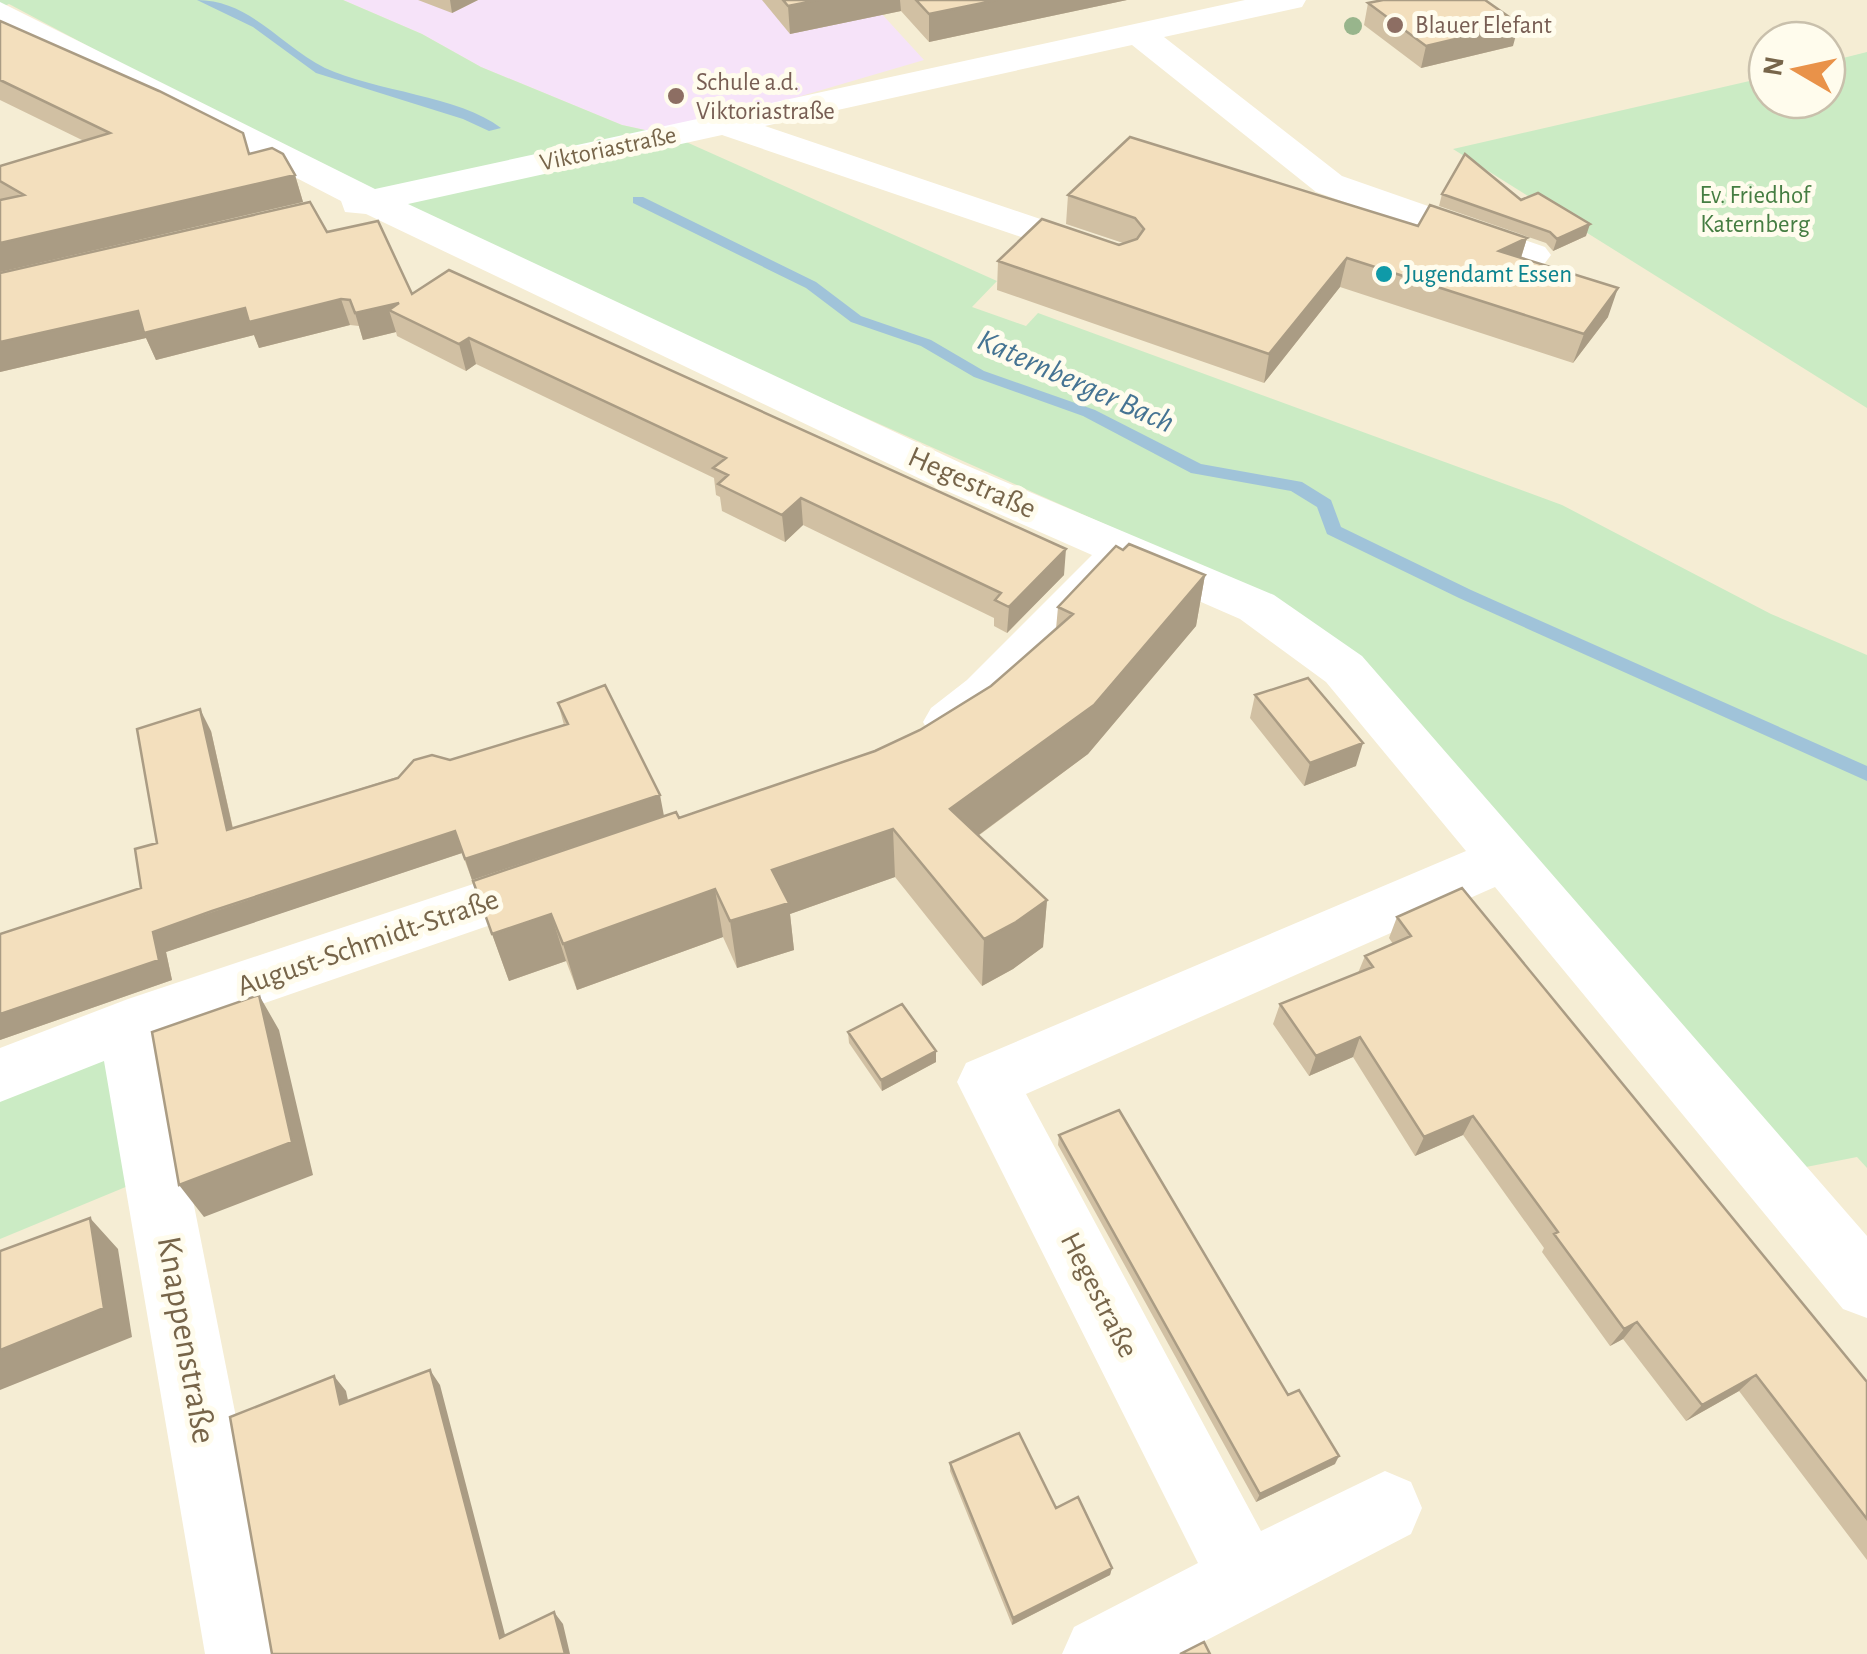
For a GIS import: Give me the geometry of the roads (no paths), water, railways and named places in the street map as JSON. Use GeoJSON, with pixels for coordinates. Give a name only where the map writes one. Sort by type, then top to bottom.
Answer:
{"type":"FeatureCollection","features":[{"type":"Feature","properties":{"kind":"street","name":"Viktoriastraße"},"geometry":{"type":"LineString","coordinates":[[314,214],[1290,0]]}},
{"type":"Feature","properties":{"kind":"street"},"geometry":{"type":"LineString","coordinates":[[0,12],[370,201]]}},
{"type":"Feature","properties":{"kind":"street"},"geometry":{"type":"LineString","coordinates":[[1139,34],[1329,184],[1531,255]]}},
{"type":"Feature","properties":{"kind":"street"},"geometry":{"type":"LineString","coordinates":[[640,115],[712,126],[1117,258]]}},
{"type":"Feature","properties":{"kind":"street","name":"Hegestraße"},"geometry":{"type":"LineString","coordinates":[[370,201],[947,474],[1257,607],[1344,669],[1867,1286]]}},
{"type":"Feature","properties":{"kind":"street"},"geometry":{"type":"LineString","coordinates":[[910,748],[985,693],[1124,548]]}},
{"type":"Feature","properties":{"kind":"street","name":"Hegestraße"},"geometry":{"type":"LineString","coordinates":[[1246,1579],[988,1082],[1502,860]]}},
{"type":"Feature","properties":{"kind":"street","name":"August-Schmidt-Straße"},"geometry":{"type":"LineString","coordinates":[[0,1075],[128,1025],[596,866]]}},
{"type":"Feature","properties":{"kind":"street","name":"Knappenstraße"},"geometry":{"type":"LineString","coordinates":[[128,1025],[244,1654]]}},
{"type":"Feature","properties":{"kind":"street"},"geometry":{"type":"LineString","coordinates":[[1101,1654],[1384,1508]]}},
{"type":"Feature","properties":{"kind":"waterway","name":"Katernberger Bach"},"geometry":{"type":"LineString","coordinates":[[203,0],[257,24],[320,70],[468,116],[494,128]]}},
{"type":"Feature","properties":{"kind":"waterway","name":"Katernberger Bach"},"geometry":{"type":"LineString","coordinates":[[638,200],[811,285],[856,319],[926,343],[979,374],[1089,413],[1197,469],[1296,486],[1325,504],[1333,530],[1465,594],[1867,774]]}},
{"type":"Feature","properties":{"kind":"place","name":"Blauer Elefant"},"geometry":{"type":"Point","coordinates":[1395,25]}},
{"type":"Feature","properties":{"kind":"place","name":"Schule a.d. Viktoriastraße"},"geometry":{"type":"Point","coordinates":[676,96]}},
{"type":"Feature","properties":{"kind":"place","name":"Jugendamt Essen"},"geometry":{"type":"Point","coordinates":[1384,274]}},
{"type":"Feature","properties":{"kind":"park label","name":"Ev. Friedhof Katernberg"},"geometry":{"type":"Point","coordinates":[1755,210]}}]}
